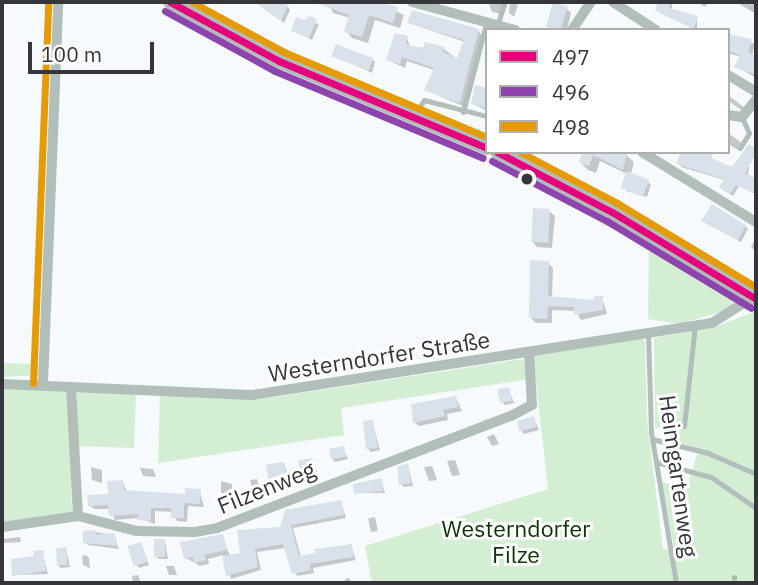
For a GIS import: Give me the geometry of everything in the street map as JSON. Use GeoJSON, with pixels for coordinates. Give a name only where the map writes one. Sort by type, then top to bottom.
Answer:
{"type":"FeatureCollection","features":[{"type":"Feature","properties":{"kind":"main road"},"geometry":{"type":"LineString","coordinates":[[170,2],[279,61],[485,147]]}},
{"type":"Feature","properties":{"kind":"main road"},"geometry":{"type":"LineString","coordinates":[[502,154],[612,212],[754,298]]}},
{"type":"Feature","properties":{"kind":"street"},"geometry":{"type":"LineString","coordinates":[[43,383],[58,2]]}},
{"type":"Feature","properties":{"kind":"street"},"geometry":{"type":"LineString","coordinates":[[412,2],[493,21],[510,28]]}},
{"type":"Feature","properties":{"kind":"street"},"geometry":{"type":"LineString","coordinates":[[573,28],[592,2]]}},
{"type":"Feature","properties":{"kind":"street"},"geometry":{"type":"LineString","coordinates":[[613,2],[640,25]]}},
{"type":"Feature","properties":{"kind":"street"},"geometry":{"type":"LineString","coordinates":[[730,76],[756,93]]}},
{"type":"Feature","properties":{"kind":"street"},"geometry":{"type":"LineString","coordinates":[[730,115],[742,117],[756,100]]}},
{"type":"Feature","properties":{"kind":"street"},"geometry":{"type":"LineString","coordinates":[[645,154],[756,222]]}},
{"type":"Feature","properties":{"kind":"street","name":"Westerndorfer Straße"},"geometry":{"type":"LineString","coordinates":[[2,384],[43,383],[71,387],[252,395],[712,323],[754,298]]}},
{"type":"Feature","properties":{"kind":"street","name":"Filzenweg"},"geometry":{"type":"LineString","coordinates":[[78,516],[158,533],[217,528],[395,457],[474,433],[532,405],[529,352]]}},
{"type":"Feature","properties":{"kind":"street"},"geometry":{"type":"LineString","coordinates":[[2,527],[78,516],[71,387]]}},
{"type":"Feature","properties":{"kind":"lane"},"geometry":{"type":"LineString","coordinates":[[491,28],[505,2]]}},
{"type":"Feature","properties":{"kind":"lane"},"geometry":{"type":"LineString","coordinates":[[463,112],[485,45]]}},
{"type":"Feature","properties":{"kind":"lane"},"geometry":{"type":"LineString","coordinates":[[412,118],[424,100],[485,116]]}},
{"type":"Feature","properties":{"kind":"lane"},"geometry":{"type":"LineString","coordinates":[[742,117],[749,133],[756,137]]}},
{"type":"Feature","properties":{"kind":"lane"},"geometry":{"type":"LineString","coordinates":[[740,148],[749,133]]}},
{"type":"Feature","properties":{"kind":"lane"},"geometry":{"type":"LineString","coordinates":[[684,426],[695,325]]}},
{"type":"Feature","properties":{"kind":"lane","name":"Heimgartenweg"},"geometry":{"type":"LineString","coordinates":[[648,332],[652,439],[676,583]]}},
{"type":"Feature","properties":{"kind":"lane"},"geometry":{"type":"LineString","coordinates":[[652,439],[708,453],[756,474]]}},
{"type":"Feature","properties":{"kind":"lane"},"geometry":{"type":"LineString","coordinates":[[656,462],[711,477],[756,508]]}},
{"type":"Feature","properties":{"kind":"green space"},"geometry":{"type":"Polygon","coordinates":[[[649,240],[735,293],[733,303],[721,312],[679,324],[648,319],[649,240]]]}},
{"type":"Feature","properties":{"kind":"green space","name":"Westerndorfer Filze"},"geometry":{"type":"Polygon","coordinates":[[[756,311],[756,583],[372,583],[365,546],[548,489],[533,356],[639,337],[645,341],[647,421],[663,549],[674,548],[662,482],[686,489],[699,449],[679,442],[679,428],[655,428],[654,338],[718,326],[756,311]]]}},
{"type":"Feature","properties":{"kind":"green space"},"geometry":{"type":"Polygon","coordinates":[[[523,359],[530,379],[341,408],[344,435],[158,463],[160,395],[275,397],[523,359]]]}},
{"type":"Feature","properties":{"kind":"green space"},"geometry":{"type":"Polygon","coordinates":[[[2,363],[39,364],[39,375],[2,377],[2,363]]]}},
{"type":"Feature","properties":{"kind":"green space"},"geometry":{"type":"Polygon","coordinates":[[[2,387],[68,390],[72,514],[2,523],[2,387]]]}},
{"type":"Feature","properties":{"kind":"green space"},"geometry":{"type":"Polygon","coordinates":[[[77,392],[136,394],[134,448],[75,446],[77,392]]]}},
{"type":"Feature","properties":{"kind":"building"},"geometry":{"type":"Polygon","coordinates":[[[254,2],[280,2],[288,5],[281,21],[254,2]]]}},
{"type":"Feature","properties":{"kind":"building"},"geometry":{"type":"Polygon","coordinates":[[[313,2],[380,2],[398,7],[393,23],[369,15],[362,37],[344,32],[349,15],[313,2]]]}},
{"type":"Feature","properties":{"kind":"building"},"geometry":{"type":"Polygon","coordinates":[[[553,2],[567,6],[561,28],[546,27],[553,2]]]}},
{"type":"Feature","properties":{"kind":"building"},"geometry":{"type":"Polygon","coordinates":[[[658,2],[671,2],[669,8],[698,16],[694,28],[692,28],[655,10],[658,2]]]}},
{"type":"Feature","properties":{"kind":"building"},"geometry":{"type":"Polygon","coordinates":[[[412,10],[479,29],[460,103],[424,90],[434,68],[402,57],[400,64],[386,60],[395,33],[408,36],[406,44],[423,49],[425,42],[445,47],[443,52],[457,58],[464,40],[407,23],[412,10]]]}},
{"type":"Feature","properties":{"kind":"building"},"geometry":{"type":"Polygon","coordinates":[[[309,16],[317,19],[309,38],[291,31],[296,17],[305,20],[309,16]]]}},
{"type":"Feature","properties":{"kind":"building"},"geometry":{"type":"Polygon","coordinates":[[[730,34],[752,39],[748,52],[756,56],[756,75],[734,67],[740,55],[730,52],[730,34]]]}},
{"type":"Feature","properties":{"kind":"building"},"geometry":{"type":"Polygon","coordinates":[[[336,44],[373,58],[369,70],[331,56],[336,44]]]}},
{"type":"Feature","properties":{"kind":"building"},"geometry":{"type":"Polygon","coordinates":[[[475,85],[485,88],[485,108],[471,104],[475,85]]]}},
{"type":"Feature","properties":{"kind":"building"},"geometry":{"type":"Polygon","coordinates":[[[749,144],[756,149],[745,173],[756,178],[756,194],[736,185],[730,194],[719,187],[724,179],[676,164],[680,154],[712,154],[711,158],[732,167],[749,144]]]}},
{"type":"Feature","properties":{"kind":"building"},"geometry":{"type":"Polygon","coordinates":[[[581,154],[627,154],[623,170],[593,155],[589,166],[579,163],[581,154]]]}},
{"type":"Feature","properties":{"kind":"building"},"geometry":{"type":"Polygon","coordinates":[[[627,171],[649,180],[643,197],[620,188],[627,171]]]}},
{"type":"Feature","properties":{"kind":"building"},"geometry":{"type":"Polygon","coordinates":[[[712,204],[746,225],[738,240],[701,221],[712,204]]]}},
{"type":"Feature","properties":{"kind":"building"},"geometry":{"type":"Polygon","coordinates":[[[533,208],[550,209],[548,243],[531,242],[533,208]]]}},
{"type":"Feature","properties":{"kind":"building"},"geometry":{"type":"Polygon","coordinates":[[[530,260],[549,261],[548,296],[594,300],[594,296],[603,296],[603,310],[574,315],[574,307],[548,306],[547,319],[529,318],[530,260]]]}},
{"type":"Feature","properties":{"kind":"building"},"geometry":{"type":"Polygon","coordinates":[[[509,387],[512,401],[500,403],[497,389],[509,387]]]}},
{"type":"Feature","properties":{"kind":"building"},"geometry":{"type":"Polygon","coordinates":[[[456,396],[458,407],[443,410],[445,416],[413,423],[411,404],[456,396]]]}},
{"type":"Feature","properties":{"kind":"building"},"geometry":{"type":"Polygon","coordinates":[[[534,416],[537,427],[519,431],[517,421],[534,416]]]}},
{"type":"Feature","properties":{"kind":"building"},"geometry":{"type":"Polygon","coordinates":[[[373,420],[378,448],[366,449],[363,421],[373,420]]]}},
{"type":"Feature","properties":{"kind":"building"},"geometry":{"type":"Polygon","coordinates":[[[344,446],[346,457],[331,459],[329,449],[344,446]]]}},
{"type":"Feature","properties":{"kind":"building"},"geometry":{"type":"Polygon","coordinates":[[[313,458],[315,470],[300,472],[298,460],[313,458]]]}},
{"type":"Feature","properties":{"kind":"building"},"geometry":{"type":"Polygon","coordinates":[[[284,462],[286,477],[268,479],[266,465],[284,462]]]}},
{"type":"Feature","properties":{"kind":"building"},"geometry":{"type":"Polygon","coordinates":[[[408,463],[411,483],[399,485],[397,467],[408,463]]]}},
{"type":"Feature","properties":{"kind":"building"},"geometry":{"type":"Polygon","coordinates":[[[382,478],[383,491],[354,494],[353,484],[382,478]]]}},
{"type":"Feature","properties":{"kind":"building"},"geometry":{"type":"Polygon","coordinates":[[[123,480],[124,490],[185,494],[185,488],[201,489],[200,504],[184,503],[184,518],[171,518],[171,508],[151,508],[151,521],[137,520],[138,514],[109,516],[108,505],[88,506],[87,495],[108,494],[107,481],[123,480]]]}},
{"type":"Feature","properties":{"kind":"building"},"geometry":{"type":"Polygon","coordinates":[[[341,500],[344,515],[291,525],[299,556],[315,553],[314,549],[352,544],[353,557],[310,564],[311,570],[292,574],[283,544],[255,549],[258,567],[226,576],[222,556],[240,553],[237,530],[280,527],[285,510],[341,500]]]}},
{"type":"Feature","properties":{"kind":"building"},"geometry":{"type":"Polygon","coordinates":[[[96,530],[96,535],[115,533],[117,546],[83,543],[83,531],[96,530]]]}},
{"type":"Feature","properties":{"kind":"building"},"geometry":{"type":"Polygon","coordinates":[[[223,534],[227,550],[204,555],[206,560],[194,563],[193,557],[184,559],[180,542],[223,534]]]}},
{"type":"Feature","properties":{"kind":"building"},"geometry":{"type":"Polygon","coordinates":[[[154,539],[165,539],[165,557],[154,557],[154,539]]]}},
{"type":"Feature","properties":{"kind":"building"},"geometry":{"type":"Polygon","coordinates":[[[141,542],[147,562],[134,566],[128,546],[141,542]]]}},
{"type":"Feature","properties":{"kind":"building"},"geometry":{"type":"Polygon","coordinates":[[[67,547],[67,565],[57,565],[56,548],[67,547]]]}},
{"type":"Feature","properties":{"kind":"building"},"geometry":{"type":"Polygon","coordinates":[[[43,550],[46,571],[12,576],[11,559],[34,556],[33,551],[43,550]]]}},
{"type":"Feature","properties":{"kind":"transit line","name":"498"},"geometry":{"type":"LineString","coordinates":[[33,383],[48,2]]}},
{"type":"Feature","properties":{"kind":"transit line","name":"497"},"geometry":{"type":"LineString","coordinates":[[170,2],[279,61],[485,147]]}},
{"type":"Feature","properties":{"kind":"transit line","name":"498"},"geometry":{"type":"LineString","coordinates":[[192,2],[284,52],[485,136]]}},
{"type":"Feature","properties":{"kind":"transit line","name":"496"},"geometry":{"type":"LineString","coordinates":[[165,11],[275,71],[483,158]]}},
{"type":"Feature","properties":{"kind":"transit line","name":"497"},"geometry":{"type":"LineString","coordinates":[[501,154],[612,212],[756,299]]}},
{"type":"Feature","properties":{"kind":"transit line","name":"498"},"geometry":{"type":"LineString","coordinates":[[524,154],[617,203],[756,287]]}},
{"type":"Feature","properties":{"kind":"transit line","name":"496"},"geometry":{"type":"LineString","coordinates":[[492,161],[607,221],[751,308]]}}]}
